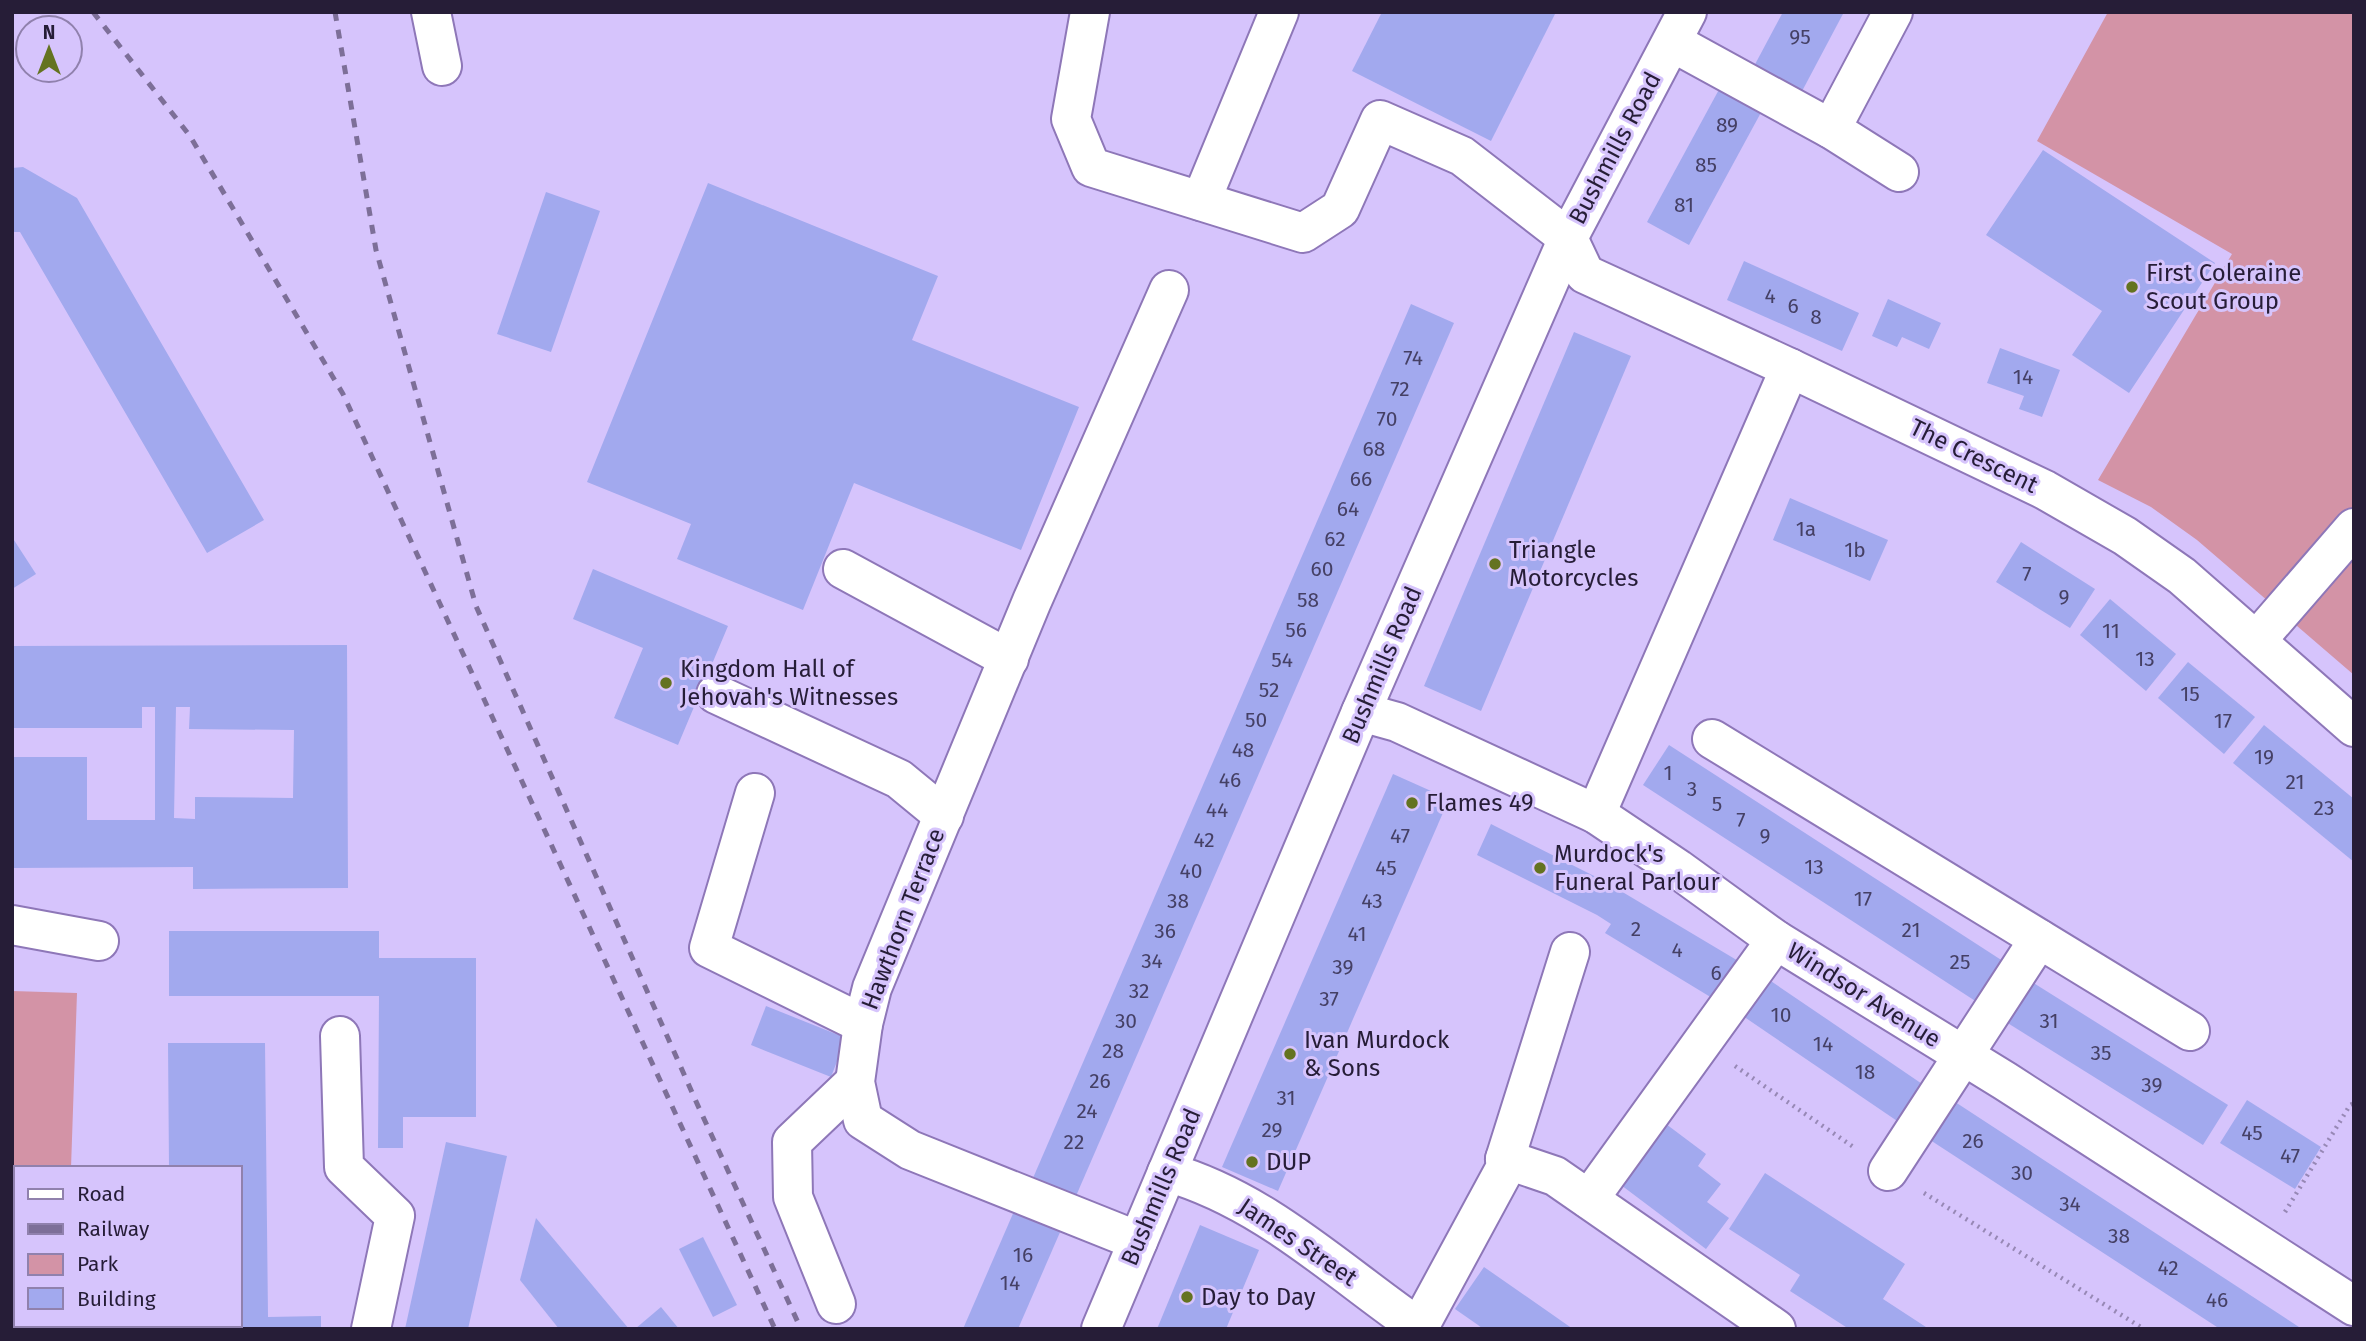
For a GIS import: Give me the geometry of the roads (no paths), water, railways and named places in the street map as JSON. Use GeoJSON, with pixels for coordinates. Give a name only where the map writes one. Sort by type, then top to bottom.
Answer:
{"type":"FeatureCollection","features":[{"type":"Feature","properties":{"kind":"street"},"geometry":{"type":"LineString","coordinates":[[431,12],[442,66]]}},
{"type":"Feature","properties":{"kind":"street"},"geometry":{"type":"LineString","coordinates":[[1090,12],[1071,119],[1091,167],[1303,233],[1340,209],[1380,120],[1462,156],[1568,238]]}},
{"type":"Feature","properties":{"kind":"street"},"geometry":{"type":"LineString","coordinates":[[1201,201],[1279,12]]}},
{"type":"Feature","properties":{"kind":"street"},"geometry":{"type":"LineString","coordinates":[[1831,129],[1893,12]]}},
{"type":"Feature","properties":{"kind":"street"},"geometry":{"type":"LineString","coordinates":[[1679,27],[1899,172]]}},
{"type":"Feature","properties":{"kind":"street","name":"Bushmills Road"},"geometry":{"type":"LineString","coordinates":[[1101,1329],[1361,712],[1568,238],[1679,27]]}},
{"type":"Feature","properties":{"kind":"street","name":"The Crescent"},"geometry":{"type":"LineString","coordinates":[[1568,238],[1586,274],[2045,490],[2124,536],[2182,576],[2354,727]]}},
{"type":"Feature","properties":{"kind":"street","name":"Hawthorn Terrace"},"geometry":{"type":"LineString","coordinates":[[1138,1241],[910,1150],[863,1120],[855,1082],[863,1024],[872,988],[1032,601],[1169,290]]}},
{"type":"Feature","properties":{"kind":"street"},"geometry":{"type":"LineString","coordinates":[[1596,814],[1790,368]]}},
{"type":"Feature","properties":{"kind":"street"},"geometry":{"type":"LineString","coordinates":[[2256,641],[2354,528]]}},
{"type":"Feature","properties":{"kind":"street"},"geometry":{"type":"LineString","coordinates":[[843,569],[1009,659]]}},
{"type":"Feature","properties":{"kind":"street"},"geometry":{"type":"LineString","coordinates":[[716,694],[899,779],[944,816]]}},
{"type":"Feature","properties":{"kind":"street","name":"Windsor Avenue"},"geometry":{"type":"LineString","coordinates":[[1361,712],[1397,722],[1596,814],[1776,940],[2005,1081],[2263,1249],[2349,1314]]}},
{"type":"Feature","properties":{"kind":"street"},"geometry":{"type":"LineString","coordinates":[[1712,739],[2190,1031]]}},
{"type":"Feature","properties":{"kind":"street"},"geometry":{"type":"LineString","coordinates":[[755,793],[709,948],[863,1024]]}},
{"type":"Feature","properties":{"kind":"street"},"geometry":{"type":"LineString","coordinates":[[12,925],[99,941]]}},
{"type":"Feature","properties":{"kind":"street"},"geometry":{"type":"LineString","coordinates":[[1888,1171],[2039,939]]}},
{"type":"Feature","properties":{"kind":"street"},"geometry":{"type":"LineString","coordinates":[[1589,1199],[1776,940]]}},
{"type":"Feature","properties":{"kind":"street"},"geometry":{"type":"LineString","coordinates":[[1419,1328],[1508,1163],[1505,1159],[1570,952]]}},
{"type":"Feature","properties":{"kind":"street"},"geometry":{"type":"LineString","coordinates":[[340,1036],[344,1167],[395,1216],[372,1329]]}},
{"type":"Feature","properties":{"kind":"street"},"geometry":{"type":"LineString","coordinates":[[836,1304],[793,1197],[792,1142],[855,1082]]}},
{"type":"Feature","properties":{"kind":"street"},"geometry":{"type":"LineString","coordinates":[[1505,1159],[1555,1176],[1776,1329]]}},
{"type":"Feature","properties":{"kind":"street","name":"James Street"},"geometry":{"type":"LineString","coordinates":[[1167,1172],[1226,1194],[1292,1232],[1419,1328]]}},
{"type":"Feature","properties":{"kind":"railway"},"geometry":{"type":"LineString","coordinates":[[93,12],[190,136],[343,394],[775,1329]]}},
{"type":"Feature","properties":{"kind":"railway"},"geometry":{"type":"LineString","coordinates":[[335,12],[376,250],[476,606],[699,1108],[801,1329]]}},
{"type":"Feature","properties":{"kind":"place","name":"First Coleraine Scout Group"},"geometry":{"type":"Point","coordinates":[2132,287]}},
{"type":"Feature","properties":{"kind":"place","name":"Triangle Motorcycles"},"geometry":{"type":"Point","coordinates":[1495,564]}},
{"type":"Feature","properties":{"kind":"place","name":"Kingdom Hall of Jehovah's Witnesses"},"geometry":{"type":"Point","coordinates":[666,683]}},
{"type":"Feature","properties":{"kind":"place","name":"Flames 49"},"geometry":{"type":"Point","coordinates":[1412,803]}},
{"type":"Feature","properties":{"kind":"place","name":"Murdock's Funeral Parlour"},"geometry":{"type":"Point","coordinates":[1540,868]}},
{"type":"Feature","properties":{"kind":"place","name":"Ivan Murdock & Sons"},"geometry":{"type":"Point","coordinates":[1290,1054]}},
{"type":"Feature","properties":{"kind":"place","name":"DUP"},"geometry":{"type":"Point","coordinates":[1252,1162]}},
{"type":"Feature","properties":{"kind":"place","name":"Day to Day"},"geometry":{"type":"Point","coordinates":[1187,1297]}}]}
